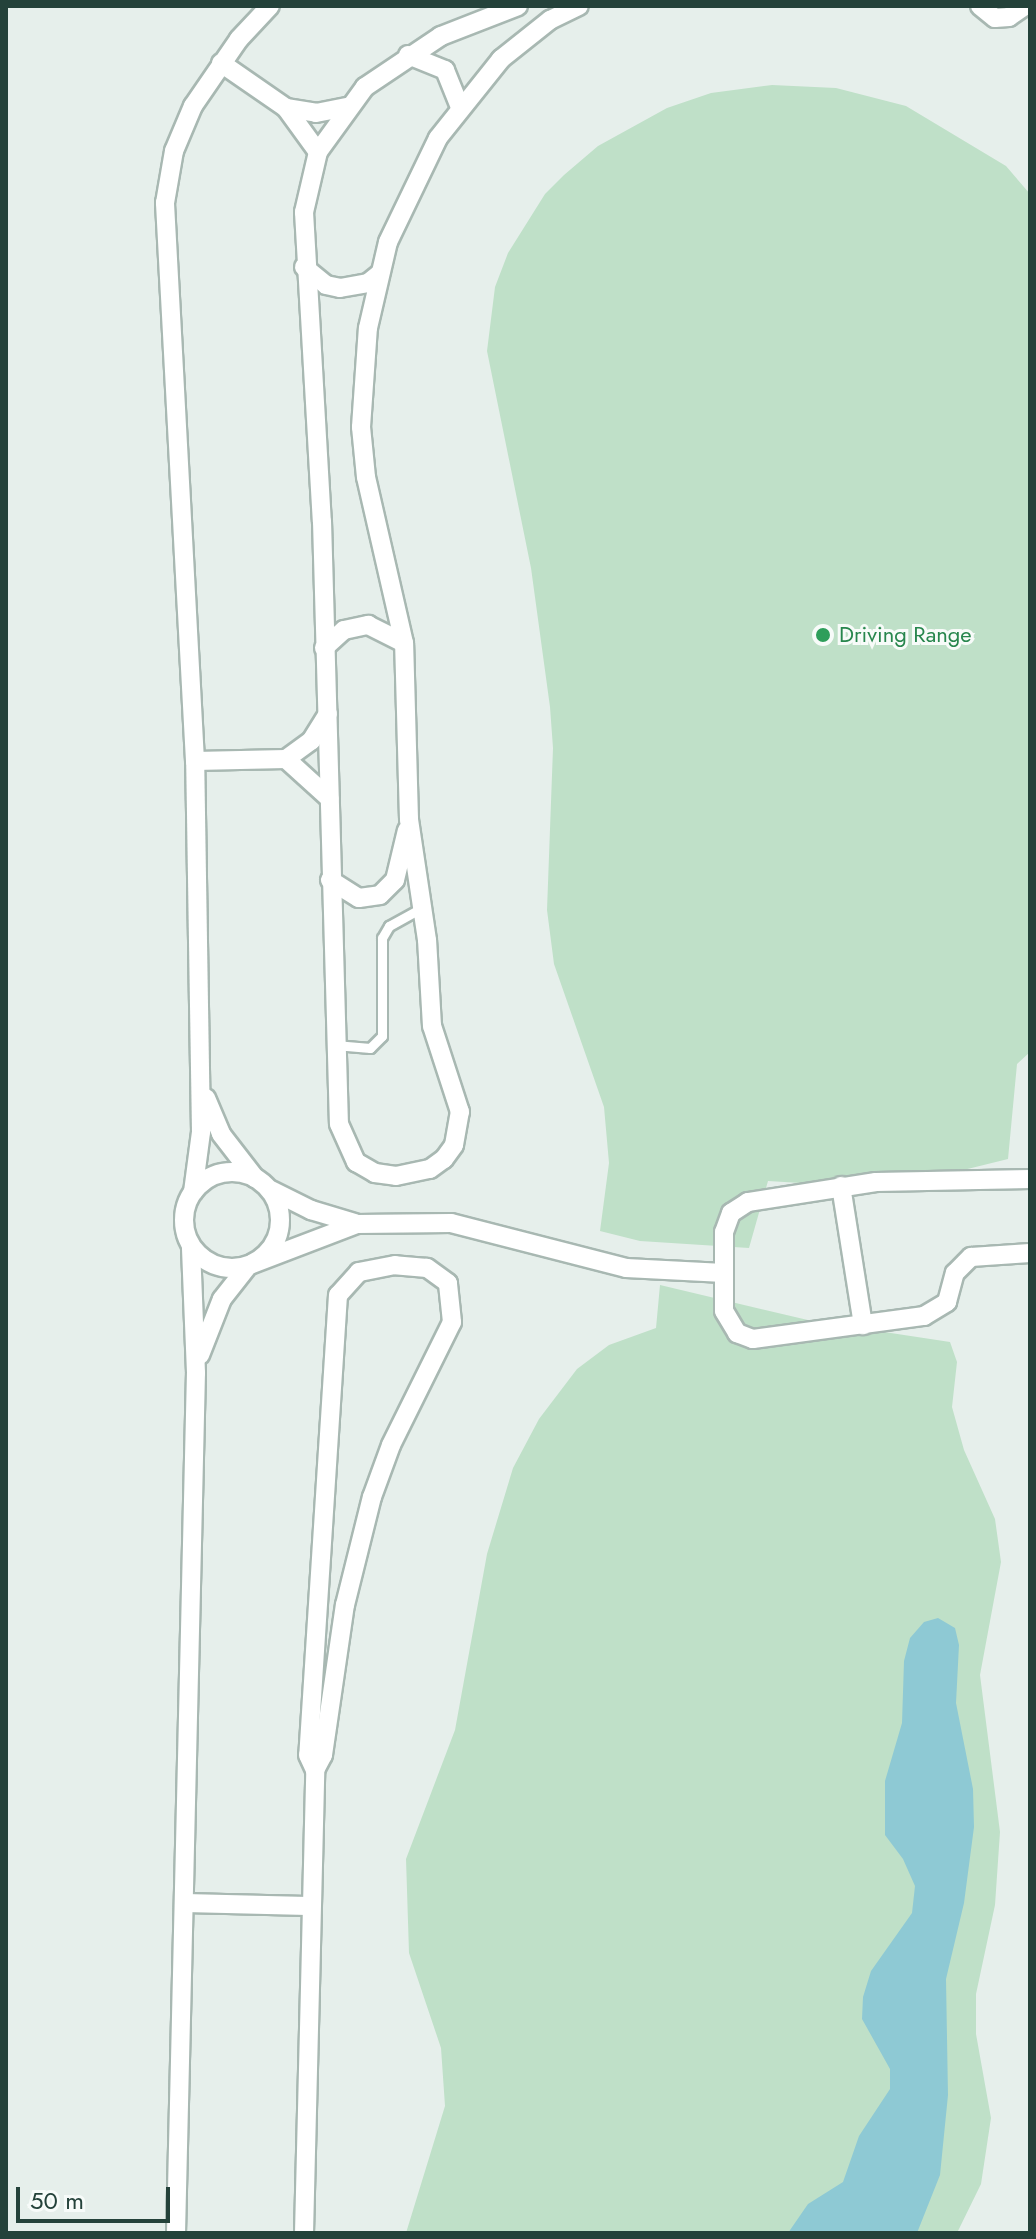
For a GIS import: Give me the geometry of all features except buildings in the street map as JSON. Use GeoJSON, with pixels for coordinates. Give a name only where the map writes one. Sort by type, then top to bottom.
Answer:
{"type":"FeatureCollection","features":[{"type":"Feature","properties":{"kind":"street"},"geometry":{"type":"LineString","coordinates":[[176,2233],[196,1373],[191,1246],[184,1219],[193,1192],[201,1132],[195,761],[165,203],[183,126],[221,63],[270,6]]}},
{"type":"Feature","properties":{"kind":"street"},"geometry":{"type":"LineString","coordinates":[[518,6],[476,20],[408,55],[347,107],[318,152],[306,191],[304,267],[318,457],[339,1124],[356,1162],[375,1173],[396,1176],[430,1169],[444,1159],[454,1145],[460,1112],[432,1026],[423,907],[409,819],[404,643],[366,477],[361,427],[368,328],[379,274],[418,171],[460,107],[525,38],[579,6]]}},
{"type":"Feature","properties":{"kind":"street"},"geometry":{"type":"LineString","coordinates":[[980,6],[995,18],[1009,17],[1025,6]]}},
{"type":"Feature","properties":{"kind":"street"},"geometry":{"type":"LineString","coordinates":[[408,55],[445,70],[460,107]]}},
{"type":"Feature","properties":{"kind":"street"},"geometry":{"type":"LineString","coordinates":[[221,63],[286,108],[318,152]]}},
{"type":"Feature","properties":{"kind":"street"},"geometry":{"type":"LineString","coordinates":[[286,108],[316,113],[347,107]]}},
{"type":"Feature","properties":{"kind":"street"},"geometry":{"type":"LineString","coordinates":[[304,267],[326,285],[340,288],[368,283],[379,274]]}},
{"type":"Feature","properties":{"kind":"street"},"geometry":{"type":"LineString","coordinates":[[324,648],[344,630],[368,625],[404,643]]}},
{"type":"Feature","properties":{"kind":"street"},"geometry":{"type":"LineString","coordinates":[[195,761],[286,759],[311,741],[328,714]]}},
{"type":"Feature","properties":{"kind":"street"},"geometry":{"type":"LineString","coordinates":[[286,759],[330,799]]}},
{"type":"Feature","properties":{"kind":"street"},"geometry":{"type":"LineString","coordinates":[[330,880],[359,898],[389,889],[409,819]]}},
{"type":"Feature","properties":{"kind":"street"},"geometry":{"type":"LineString","coordinates":[[196,1373],[211,1318],[250,1265],[271,1248],[280,1226],[277,1201],[221,1134],[200,1076]]}},
{"type":"Feature","properties":{"kind":"street"},"geometry":{"type":"LineString","coordinates":[[193,1192],[222,1173],[262,1183],[311,1210],[357,1224],[451,1223],[626,1268],[724,1273]]}},
{"type":"Feature","properties":{"kind":"street"},"geometry":{"type":"LineString","coordinates":[[1030,1179],[934,1178],[841,1186],[739,1206],[724,1232],[727,1319],[745,1337],[934,1314],[947,1302],[955,1273],[971,1257],[1030,1253]]}},
{"type":"Feature","properties":{"kind":"street"},"geometry":{"type":"LineString","coordinates":[[841,1186],[863,1325]]}},
{"type":"Feature","properties":{"kind":"street"},"geometry":{"type":"LineString","coordinates":[[191,1246],[221,1267],[250,1265],[357,1224]]}},
{"type":"Feature","properties":{"kind":"street"},"geometry":{"type":"LineString","coordinates":[[304,2233],[309,1906],[315,1770],[323,1755],[345,1605],[372,1497],[402,1420],[452,1322],[448,1283],[427,1268],[395,1265],[359,1272],[338,1295],[308,1755],[315,1770]]}},
{"type":"Feature","properties":{"kind":"street"},"geometry":{"type":"LineString","coordinates":[[184,1903],[309,1906]]}},
{"type":"Feature","properties":{"kind":"lane"},"geometry":{"type":"LineString","coordinates":[[335,1045],[370,1048],[382,1036],[382,938],[389,926],[423,907]]}},
{"type":"Feature","properties":{"kind":"green space"},"geometry":{"type":"Polygon","coordinates":[[[772,85],[836,88],[906,106],[1006,166],[1030,194],[1030,1052],[1017,1064],[1008,1159],[931,1178],[850,1186],[768,1181],[749,1248],[640,1241],[600,1231],[609,1163],[604,1107],[554,964],[547,910],[553,748],[550,707],[531,568],[487,351],[495,287],[508,253],[545,194],[564,175],[598,146],[667,108],[711,93],[772,85]]]}},
{"type":"Feature","properties":{"kind":"green space"},"geometry":{"type":"Polygon","coordinates":[[[660,1285],[812,1321],[950,1342],[957,1362],[952,1407],[964,1450],[995,1519],[1001,1562],[980,1675],[1000,1832],[995,1905],[976,1994],[976,2034],[991,2118],[981,2184],[957,2233],[406,2233],[445,2106],[441,2048],[409,1953],[406,1859],[455,1730],[487,1554],[513,1468],[539,1419],[577,1369],[609,1345],[656,1328],[660,1285]]]}},
{"type":"Feature","properties":{"kind":"water"},"geometry":{"type":"Polygon","coordinates":[[[938,1618],[955,1628],[959,1645],[956,1703],[973,1789],[974,1827],[964,1903],[946,1979],[948,2095],[940,2175],[917,2233],[788,2233],[808,2204],[843,2182],[859,2136],[890,2089],[890,2069],[862,2019],[863,1997],[871,1971],[912,1913],[915,1886],[903,1859],[885,1835],[885,1781],[902,1723],[904,1661],[910,1638],[924,1622],[938,1618]]]}},
{"type":"Feature","properties":{"kind":"place","name":"Driving Range"},"geometry":{"type":"Point","coordinates":[823,635]}}]}
